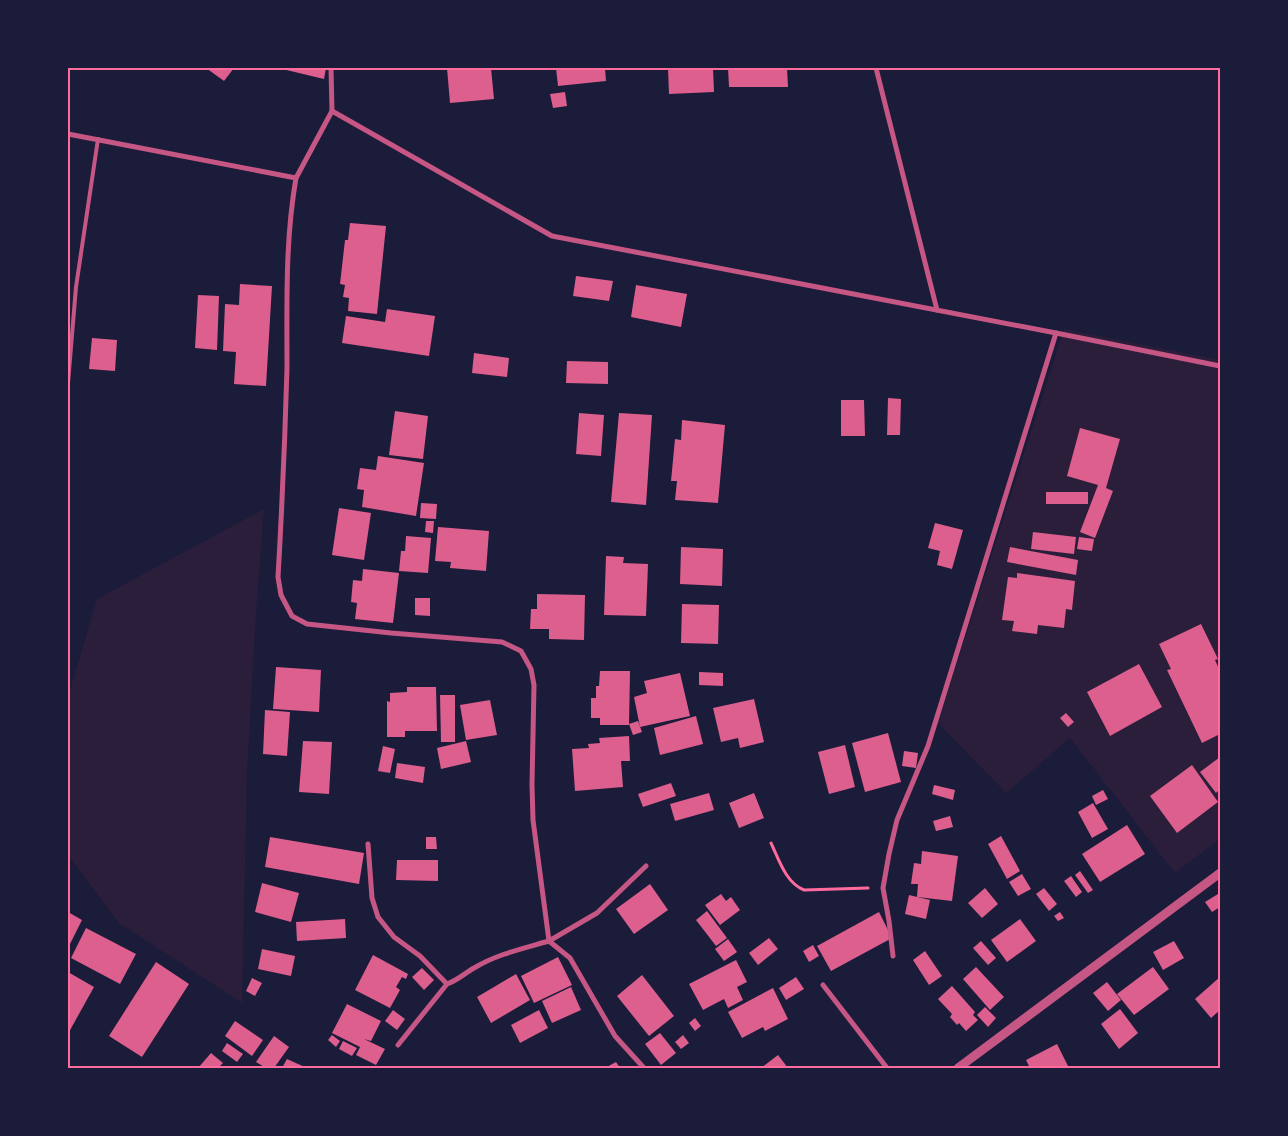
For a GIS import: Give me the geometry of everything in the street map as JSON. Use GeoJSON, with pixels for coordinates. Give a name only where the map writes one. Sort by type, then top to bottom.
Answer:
{"type":"FeatureCollection","features":[{"type":"Feature","properties":{"kind":"street"},"geometry":{"type":"LineString","coordinates":[[332,68],[332,111],[296,178],[290,210],[286,390],[278,578],[280,595],[292,616],[308,624],[502,642],[521,651],[531,669],[534,685],[533,820],[550,940],[570,958],[615,1036],[644,1068]]}},
{"type":"Feature","properties":{"kind":"street"},"geometry":{"type":"LineString","coordinates":[[876,68],[937,310]]}},
{"type":"Feature","properties":{"kind":"street"},"geometry":{"type":"LineString","coordinates":[[332,111],[552,236],[1220,366]]}},
{"type":"Feature","properties":{"kind":"street"},"geometry":{"type":"LineString","coordinates":[[68,134],[296,178]]}},
{"type":"Feature","properties":{"kind":"street"},"geometry":{"type":"LineString","coordinates":[[893,956],[883,888],[897,820],[928,746],[1056,333]]}},
{"type":"Feature","properties":{"kind":"street"},"geometry":{"type":"LineString","coordinates":[[368,844],[372,898],[378,917],[394,937],[420,956],[447,984]]}},
{"type":"Feature","properties":{"kind":"street"},"geometry":{"type":"LineString","coordinates":[[398,1045],[447,984],[457,981],[474,968],[497,957],[550,940],[597,913],[646,866]]}},
{"type":"Feature","properties":{"kind":"street"},"geometry":{"type":"LineString","coordinates":[[958,1068],[1220,873]]}},
{"type":"Feature","properties":{"kind":"street"},"geometry":{"type":"LineString","coordinates":[[822,985],[887,1068]]}},
{"type":"Feature","properties":{"kind":"lane"},"geometry":{"type":"LineString","coordinates":[[68,384],[76,287],[98,139]]}},
{"type":"Feature","properties":{"kind":"path"},"geometry":{"type":"LineString","coordinates":[[770,843],[786,874],[795,886],[804,890],[883,888]]}},
{"type":"Feature","properties":{"kind":"shaded area"},"geometry":{"type":"Polygon","coordinates":[[[1064,329],[1220,360],[1220,839],[1175,873],[1070,738],[1006,793],[938,723],[1064,329]]]}},
{"type":"Feature","properties":{"kind":"shaded area"},"geometry":{"type":"Polygon","coordinates":[[[264,509],[247,773],[242,1003],[119,923],[68,855],[68,697],[97,599],[264,509]]]}},
{"type":"Feature","properties":{"kind":"building"},"geometry":{"type":"Polygon","coordinates":[[[206,68],[234,68],[224,81],[206,68]]]}},
{"type":"Feature","properties":{"kind":"building"},"geometry":{"type":"Polygon","coordinates":[[[278,68],[326,68],[324,79],[278,68]]]}},
{"type":"Feature","properties":{"kind":"building"},"geometry":{"type":"Polygon","coordinates":[[[447,68],[491,68],[494,99],[450,103],[447,68]]]}},
{"type":"Feature","properties":{"kind":"building"},"geometry":{"type":"Polygon","coordinates":[[[556,68],[605,68],[606,81],[558,86],[556,68]]]}},
{"type":"Feature","properties":{"kind":"building"},"geometry":{"type":"Polygon","coordinates":[[[668,68],[713,68],[714,92],[669,94],[668,68]]]}},
{"type":"Feature","properties":{"kind":"building"},"geometry":{"type":"Polygon","coordinates":[[[728,68],[787,68],[788,87],[729,87],[728,68]]]}},
{"type":"Feature","properties":{"kind":"building"},"geometry":{"type":"Polygon","coordinates":[[[565,92],[567,106],[553,108],[550,94],[565,92]]]}},
{"type":"Feature","properties":{"kind":"building"},"geometry":{"type":"Polygon","coordinates":[[[350,223],[386,226],[377,314],[348,311],[349,298],[343,297],[345,285],[340,284],[345,240],[348,240],[350,223]]]}},
{"type":"Feature","properties":{"kind":"building"},"geometry":{"type":"Polygon","coordinates":[[[576,276],[613,281],[609,301],[573,296],[576,276]]]}},
{"type":"Feature","properties":{"kind":"building"},"geometry":{"type":"Polygon","coordinates":[[[240,284],[272,286],[266,386],[234,384],[236,352],[223,351],[225,304],[239,305],[240,284]]]}},
{"type":"Feature","properties":{"kind":"building"},"geometry":{"type":"Polygon","coordinates":[[[636,285],[687,294],[681,327],[631,317],[636,285]]]}},
{"type":"Feature","properties":{"kind":"building"},"geometry":{"type":"Polygon","coordinates":[[[198,295],[219,296],[217,350],[195,348],[198,295]]]}},
{"type":"Feature","properties":{"kind":"building"},"geometry":{"type":"Polygon","coordinates":[[[387,309],[435,316],[429,356],[342,343],[346,316],[385,322],[387,309]]]}},
{"type":"Feature","properties":{"kind":"building"},"geometry":{"type":"Polygon","coordinates":[[[92,338],[117,340],[115,371],[89,369],[92,338]]]}},
{"type":"Feature","properties":{"kind":"building"},"geometry":{"type":"Polygon","coordinates":[[[474,353],[509,358],[507,377],[472,373],[474,353]]]}},
{"type":"Feature","properties":{"kind":"building"},"geometry":{"type":"Polygon","coordinates":[[[567,361],[608,362],[608,384],[566,383],[567,361]]]}},
{"type":"Feature","properties":{"kind":"building"},"geometry":{"type":"Polygon","coordinates":[[[888,398],[901,399],[900,435],[887,435],[888,398]]]}},
{"type":"Feature","properties":{"kind":"building"},"geometry":{"type":"Polygon","coordinates":[[[841,400],[864,400],[865,436],[841,436],[841,400]]]}},
{"type":"Feature","properties":{"kind":"building"},"geometry":{"type":"Polygon","coordinates":[[[395,411],[428,416],[423,459],[389,455],[395,411]]]}},
{"type":"Feature","properties":{"kind":"building"},"geometry":{"type":"Polygon","coordinates":[[[579,413],[604,415],[601,456],[576,454],[579,413]]]}},
{"type":"Feature","properties":{"kind":"building"},"geometry":{"type":"Polygon","coordinates":[[[619,413],[652,415],[646,505],[611,502],[619,413]]]}},
{"type":"Feature","properties":{"kind":"building"},"geometry":{"type":"Polygon","coordinates":[[[682,420],[725,425],[718,503],[675,500],[677,481],[671,481],[675,439],[681,440],[682,420]]]}},
{"type":"Feature","properties":{"kind":"building"},"geometry":{"type":"Polygon","coordinates":[[[1080,428],[1120,439],[1106,488],[1113,491],[1095,538],[1080,532],[1098,485],[1067,476],[1080,428]]]}},
{"type":"Feature","properties":{"kind":"building"},"geometry":{"type":"Polygon","coordinates":[[[378,456],[424,463],[416,516],[362,507],[364,490],[357,489],[360,468],[376,470],[378,456]]]}},
{"type":"Feature","properties":{"kind":"building"},"geometry":{"type":"Polygon","coordinates":[[[1046,492],[1088,492],[1088,504],[1046,504],[1046,492]]]}},
{"type":"Feature","properties":{"kind":"building"},"geometry":{"type":"Polygon","coordinates":[[[421,503],[437,504],[436,519],[420,518],[421,503]]]}},
{"type":"Feature","properties":{"kind":"building"},"geometry":{"type":"Polygon","coordinates":[[[339,508],[371,513],[364,560],[332,555],[339,508]]]}},
{"type":"Feature","properties":{"kind":"building"},"geometry":{"type":"Polygon","coordinates":[[[426,521],[434,521],[433,533],[425,532],[426,521]]]}},
{"type":"Feature","properties":{"kind":"building"},"geometry":{"type":"Polygon","coordinates":[[[935,523],[963,530],[952,569],[937,565],[940,551],[928,548],[935,523]]]}},
{"type":"Feature","properties":{"kind":"building"},"geometry":{"type":"Polygon","coordinates":[[[438,527],[489,531],[486,571],[450,568],[451,562],[435,561],[438,527]]]}},
{"type":"Feature","properties":{"kind":"building"},"geometry":{"type":"Polygon","coordinates":[[[1033,532],[1076,537],[1074,554],[1031,549],[1033,532]]]}},
{"type":"Feature","properties":{"kind":"building"},"geometry":{"type":"Polygon","coordinates":[[[406,536],[431,538],[428,573],[399,571],[401,551],[405,551],[406,536]]]}},
{"type":"Feature","properties":{"kind":"building"},"geometry":{"type":"Polygon","coordinates":[[[1079,537],[1094,539],[1092,551],[1077,549],[1079,537]]]}},
{"type":"Feature","properties":{"kind":"building"},"geometry":{"type":"Polygon","coordinates":[[[681,547],[723,549],[722,586],[680,584],[681,547]]]}},
{"type":"Feature","properties":{"kind":"building"},"geometry":{"type":"Polygon","coordinates":[[[1010,547],[1078,560],[1076,575],[1007,562],[1010,547]]]}},
{"type":"Feature","properties":{"kind":"building"},"geometry":{"type":"Polygon","coordinates":[[[606,556],[624,557],[623,563],[648,564],[646,616],[604,615],[606,556]]]}},
{"type":"Feature","properties":{"kind":"building"},"geometry":{"type":"Polygon","coordinates":[[[363,569],[399,573],[393,623],[355,619],[357,603],[351,602],[353,580],[362,581],[363,569]]]}},
{"type":"Feature","properties":{"kind":"building"},"geometry":{"type":"Polygon","coordinates":[[[1017,573],[1075,581],[1072,610],[1066,609],[1064,628],[1038,625],[1037,634],[1012,631],[1014,621],[1002,620],[1008,577],[1017,578],[1017,573]]]}},
{"type":"Feature","properties":{"kind":"building"},"geometry":{"type":"Polygon","coordinates":[[[537,594],[585,595],[584,640],[549,639],[549,629],[530,629],[531,609],[537,609],[537,594]]]}},
{"type":"Feature","properties":{"kind":"building"},"geometry":{"type":"Polygon","coordinates":[[[415,598],[430,598],[430,616],[415,615],[415,598]]]}},
{"type":"Feature","properties":{"kind":"building"},"geometry":{"type":"Polygon","coordinates":[[[682,604],[719,605],[718,644],[681,643],[682,604]]]}},
{"type":"Feature","properties":{"kind":"building"},"geometry":{"type":"Polygon","coordinates":[[[1201,624],[1218,659],[1215,660],[1220,671],[1220,734],[1202,743],[1167,670],[1171,669],[1159,644],[1201,624]]]}},
{"type":"Feature","properties":{"kind":"building"},"geometry":{"type":"Polygon","coordinates":[[[1139,664],[1162,707],[1110,736],[1087,692],[1139,664]]]}},
{"type":"Feature","properties":{"kind":"building"},"geometry":{"type":"Polygon","coordinates":[[[276,667],[321,670],[319,712],[273,709],[276,667]]]}},
{"type":"Feature","properties":{"kind":"building"},"geometry":{"type":"Polygon","coordinates":[[[600,671],[630,671],[629,725],[600,725],[600,718],[591,718],[591,698],[596,698],[596,686],[599,686],[600,671]]]}},
{"type":"Feature","properties":{"kind":"building"},"geometry":{"type":"Polygon","coordinates":[[[699,672],[723,673],[723,686],[699,685],[699,672]]]}},
{"type":"Feature","properties":{"kind":"building"},"geometry":{"type":"Polygon","coordinates":[[[680,673],[690,716],[640,727],[634,697],[647,693],[644,681],[680,673]]]}},
{"type":"Feature","properties":{"kind":"building"},"geometry":{"type":"Polygon","coordinates":[[[407,687],[436,687],[437,731],[405,731],[405,737],[387,737],[387,701],[390,702],[390,693],[407,692],[407,687]]]}},
{"type":"Feature","properties":{"kind":"building"},"geometry":{"type":"Polygon","coordinates":[[[440,695],[455,695],[455,742],[441,742],[440,695]]]}},
{"type":"Feature","properties":{"kind":"building"},"geometry":{"type":"Polygon","coordinates":[[[754,699],[764,742],[740,748],[738,738],[721,742],[713,708],[754,699]]]}},
{"type":"Feature","properties":{"kind":"building"},"geometry":{"type":"Polygon","coordinates":[[[490,700],[497,735],[466,740],[460,705],[490,700]]]}},
{"type":"Feature","properties":{"kind":"building"},"geometry":{"type":"Polygon","coordinates":[[[265,710],[290,712],[287,756],[263,754],[265,710]]]}},
{"type":"Feature","properties":{"kind":"building"},"geometry":{"type":"Polygon","coordinates":[[[1066,713],[1074,722],[1068,727],[1060,718],[1066,713]]]}},
{"type":"Feature","properties":{"kind":"building"},"geometry":{"type":"Polygon","coordinates":[[[696,716],[703,744],[660,755],[654,728],[696,716]]]}},
{"type":"Feature","properties":{"kind":"building"},"geometry":{"type":"Polygon","coordinates":[[[638,721],[642,732],[633,735],[629,724],[638,721]]]}},
{"type":"Feature","properties":{"kind":"building"},"geometry":{"type":"Polygon","coordinates":[[[888,733],[901,782],[865,792],[852,743],[888,733]]]}},
{"type":"Feature","properties":{"kind":"building"},"geometry":{"type":"Polygon","coordinates":[[[629,736],[630,761],[621,761],[623,787],[575,791],[572,749],[589,748],[588,744],[600,743],[599,738],[629,736]]]}},
{"type":"Feature","properties":{"kind":"building"},"geometry":{"type":"Polygon","coordinates":[[[303,741],[332,742],[329,794],[299,792],[303,741]]]}},
{"type":"Feature","properties":{"kind":"building"},"geometry":{"type":"Polygon","coordinates":[[[466,741],[471,762],[441,769],[437,748],[466,741]]]}},
{"type":"Feature","properties":{"kind":"building"},"geometry":{"type":"Polygon","coordinates":[[[845,745],[855,787],[829,794],[818,752],[845,745]]]}},
{"type":"Feature","properties":{"kind":"building"},"geometry":{"type":"Polygon","coordinates":[[[383,746],[395,749],[390,773],[378,771],[383,746]]]}},
{"type":"Feature","properties":{"kind":"building"},"geometry":{"type":"Polygon","coordinates":[[[904,751],[918,753],[916,768],[902,766],[904,751]]]}},
{"type":"Feature","properties":{"kind":"building"},"geometry":{"type":"Polygon","coordinates":[[[1220,757],[1220,789],[1216,793],[1200,772],[1220,757]]]}},
{"type":"Feature","properties":{"kind":"building"},"geometry":{"type":"Polygon","coordinates":[[[397,763],[425,767],[423,783],[395,778],[397,763]]]}},
{"type":"Feature","properties":{"kind":"building"},"geometry":{"type":"Polygon","coordinates":[[[1192,765],[1218,802],[1177,833],[1150,796],[1192,765]]]}},
{"type":"Feature","properties":{"kind":"building"},"geometry":{"type":"Polygon","coordinates":[[[671,783],[676,796],[643,807],[638,794],[671,783]]]}},
{"type":"Feature","properties":{"kind":"building"},"geometry":{"type":"Polygon","coordinates":[[[934,785],[955,790],[953,800],[932,794],[934,785]]]}},
{"type":"Feature","properties":{"kind":"building"},"geometry":{"type":"Polygon","coordinates":[[[1103,790],[1108,799],[1096,805],[1092,796],[1103,790]]]}},
{"type":"Feature","properties":{"kind":"building"},"geometry":{"type":"Polygon","coordinates":[[[709,793],[714,810],[675,821],[670,804],[709,793]]]}},
{"type":"Feature","properties":{"kind":"building"},"geometry":{"type":"Polygon","coordinates":[[[754,793],[764,818],[739,828],[729,803],[754,793]]]}},
{"type":"Feature","properties":{"kind":"building"},"geometry":{"type":"Polygon","coordinates":[[[1093,803],[1108,829],[1092,838],[1078,812],[1093,803]]]}},
{"type":"Feature","properties":{"kind":"building"},"geometry":{"type":"Polygon","coordinates":[[[950,816],[953,827],[936,831],[933,821],[950,816]]]}},
{"type":"Feature","properties":{"kind":"building"},"geometry":{"type":"Polygon","coordinates":[[[1127,825],[1145,854],[1100,882],[1082,854],[1127,825]]]}},
{"type":"Feature","properties":{"kind":"building"},"geometry":{"type":"Polygon","coordinates":[[[1001,836],[1020,871],[1007,879],[988,844],[1001,836]]]}},
{"type":"Feature","properties":{"kind":"building"},"geometry":{"type":"Polygon","coordinates":[[[270,837],[364,853],[359,884],[265,867],[270,837]]]}},
{"type":"Feature","properties":{"kind":"building"},"geometry":{"type":"Polygon","coordinates":[[[426,837],[436,837],[437,849],[426,849],[426,837]]]}},
{"type":"Feature","properties":{"kind":"building"},"geometry":{"type":"Polygon","coordinates":[[[922,851],[958,856],[952,901],[917,897],[918,884],[911,884],[914,863],[921,864],[922,851]]]}},
{"type":"Feature","properties":{"kind":"building"},"geometry":{"type":"Polygon","coordinates":[[[397,860],[438,860],[438,881],[396,880],[397,860]]]}},
{"type":"Feature","properties":{"kind":"building"},"geometry":{"type":"Polygon","coordinates":[[[1080,871],[1093,890],[1088,893],[1075,875],[1080,871]]]}},
{"type":"Feature","properties":{"kind":"building"},"geometry":{"type":"Polygon","coordinates":[[[1022,874],[1031,889],[1018,896],[1009,882],[1022,874]]]}},
{"type":"Feature","properties":{"kind":"building"},"geometry":{"type":"Polygon","coordinates":[[[1071,876],[1082,892],[1076,897],[1064,881],[1071,876]]]}},
{"type":"Feature","properties":{"kind":"building"},"geometry":{"type":"Polygon","coordinates":[[[262,883],[299,893],[291,922],[255,912],[262,883]]]}},
{"type":"Feature","properties":{"kind":"building"},"geometry":{"type":"Polygon","coordinates":[[[650,884],[668,910],[634,934],[616,909],[650,884]]]}},
{"type":"Feature","properties":{"kind":"building"},"geometry":{"type":"Polygon","coordinates":[[[985,888],[998,904],[982,918],[968,903],[985,888]]]}},
{"type":"Feature","properties":{"kind":"building"},"geometry":{"type":"Polygon","coordinates":[[[1044,888],[1057,904],[1049,911],[1036,894],[1044,888]]]}},
{"type":"Feature","properties":{"kind":"building"},"geometry":{"type":"Polygon","coordinates":[[[721,894],[726,901],[731,897],[740,910],[720,925],[705,905],[721,894]]]}},
{"type":"Feature","properties":{"kind":"building"},"geometry":{"type":"Polygon","coordinates":[[[1218,894],[1220,907],[1212,912],[1205,902],[1218,894]]]}},
{"type":"Feature","properties":{"kind":"building"},"geometry":{"type":"Polygon","coordinates":[[[909,895],[930,900],[926,919],[905,914],[909,895]]]}},
{"type":"Feature","properties":{"kind":"building"},"geometry":{"type":"Polygon","coordinates":[[[707,911],[727,938],[716,946],[696,920],[707,911]]]}},
{"type":"Feature","properties":{"kind":"building"},"geometry":{"type":"Polygon","coordinates":[[[68,912],[82,920],[68,948],[68,912]]]}},
{"type":"Feature","properties":{"kind":"building"},"geometry":{"type":"Polygon","coordinates":[[[879,912],[892,938],[831,971],[817,946],[879,912]]]}},
{"type":"Feature","properties":{"kind":"building"},"geometry":{"type":"Polygon","coordinates":[[[1060,912],[1064,918],[1058,921],[1054,916],[1060,912]]]}},
{"type":"Feature","properties":{"kind":"building"},"geometry":{"type":"Polygon","coordinates":[[[345,919],[346,938],[297,941],[296,922],[345,919]]]}},
{"type":"Feature","properties":{"kind":"building"},"geometry":{"type":"Polygon","coordinates":[[[1020,919],[1036,941],[1007,962],[991,940],[1020,919]]]}},
{"type":"Feature","properties":{"kind":"building"},"geometry":{"type":"Polygon","coordinates":[[[86,928],[136,954],[120,984],[71,958],[86,928]]]}},
{"type":"Feature","properties":{"kind":"building"},"geometry":{"type":"Polygon","coordinates":[[[769,938],[778,949],[758,965],[749,953],[769,938]]]}},
{"type":"Feature","properties":{"kind":"building"},"geometry":{"type":"Polygon","coordinates":[[[728,939],[737,952],[724,961],[715,949],[728,939]]]}},
{"type":"Feature","properties":{"kind":"building"},"geometry":{"type":"Polygon","coordinates":[[[981,941],[996,958],[988,965],[973,948],[981,941]]]}},
{"type":"Feature","properties":{"kind":"building"},"geometry":{"type":"Polygon","coordinates":[[[1174,941],[1184,958],[1163,970],[1153,952],[1174,941]]]}},
{"type":"Feature","properties":{"kind":"building"},"geometry":{"type":"Polygon","coordinates":[[[813,945],[819,956],[809,962],[803,951],[813,945]]]}},
{"type":"Feature","properties":{"kind":"building"},"geometry":{"type":"Polygon","coordinates":[[[262,949],[295,956],[291,976],[258,969],[262,949]]]}},
{"type":"Feature","properties":{"kind":"building"},"geometry":{"type":"Polygon","coordinates":[[[925,951],[942,976],[929,985],[913,960],[925,951]]]}},
{"type":"Feature","properties":{"kind":"building"},"geometry":{"type":"Polygon","coordinates":[[[373,955],[408,974],[406,979],[402,977],[396,987],[400,990],[390,1008],[355,990],[373,955]]]}},
{"type":"Feature","properties":{"kind":"building"},"geometry":{"type":"Polygon","coordinates":[[[558,957],[572,985],[534,1003],[521,976],[558,957]]]}},
{"type":"Feature","properties":{"kind":"building"},"geometry":{"type":"Polygon","coordinates":[[[736,960],[747,982],[737,987],[743,1000],[728,1008],[724,999],[703,1010],[689,984],[736,960]]]}},
{"type":"Feature","properties":{"kind":"building"},"geometry":{"type":"Polygon","coordinates":[[[156,962],[189,984],[142,1057],[109,1036],[156,962]]]}},
{"type":"Feature","properties":{"kind":"building"},"geometry":{"type":"Polygon","coordinates":[[[976,967],[1004,997],[990,1010],[963,979],[976,967]]]}},
{"type":"Feature","properties":{"kind":"building"},"geometry":{"type":"Polygon","coordinates":[[[1153,967],[1169,989],[1134,1015],[1117,994],[1153,967]]]}},
{"type":"Feature","properties":{"kind":"building"},"geometry":{"type":"Polygon","coordinates":[[[422,968],[434,980],[424,990],[412,977],[422,968]]]}},
{"type":"Feature","properties":{"kind":"building"},"geometry":{"type":"Polygon","coordinates":[[[68,972],[94,987],[69,1032],[68,1031],[68,972]]]}},
{"type":"Feature","properties":{"kind":"building"},"geometry":{"type":"Polygon","coordinates":[[[516,974],[530,1000],[491,1023],[477,997],[516,974]]]}},
{"type":"Feature","properties":{"kind":"building"},"geometry":{"type":"Polygon","coordinates":[[[642,975],[674,1016],[649,1036],[617,996],[642,975]]]}},
{"type":"Feature","properties":{"kind":"building"},"geometry":{"type":"Polygon","coordinates":[[[796,977],[804,989],[786,1000],[779,988],[796,977]]]}},
{"type":"Feature","properties":{"kind":"building"},"geometry":{"type":"Polygon","coordinates":[[[1220,977],[1220,1010],[1211,1018],[1195,999],[1220,977]]]}},
{"type":"Feature","properties":{"kind":"building"},"geometry":{"type":"Polygon","coordinates":[[[252,978],[262,983],[255,996],[246,991],[252,978]]]}},
{"type":"Feature","properties":{"kind":"building"},"geometry":{"type":"Polygon","coordinates":[[[1107,982],[1121,1000],[1108,1011],[1093,993],[1107,982]]]}},
{"type":"Feature","properties":{"kind":"building"},"geometry":{"type":"Polygon","coordinates":[[[952,986],[975,1012],[973,1015],[978,1020],[966,1031],[950,1017],[952,1014],[938,999],[952,986]]]}},
{"type":"Feature","properties":{"kind":"building"},"geometry":{"type":"Polygon","coordinates":[[[571,987],[581,1010],[552,1023],[542,1001],[571,987]]]}},
{"type":"Feature","properties":{"kind":"building"},"geometry":{"type":"Polygon","coordinates":[[[773,988],[788,1019],[765,1031],[763,1027],[742,1038],[728,1012],[773,988]]]}},
{"type":"Feature","properties":{"kind":"building"},"geometry":{"type":"Polygon","coordinates":[[[347,1004],[381,1021],[371,1041],[364,1039],[385,1049],[376,1065],[356,1055],[360,1047],[332,1033],[347,1004]]]}},
{"type":"Feature","properties":{"kind":"building"},"geometry":{"type":"Polygon","coordinates":[[[985,1007],[996,1018],[988,1027],[977,1015],[985,1007]]]}},
{"type":"Feature","properties":{"kind":"building"},"geometry":{"type":"Polygon","coordinates":[[[1120,1009],[1138,1033],[1119,1049],[1101,1024],[1120,1009]]]}},
{"type":"Feature","properties":{"kind":"building"},"geometry":{"type":"Polygon","coordinates":[[[393,1010],[405,1019],[397,1030],[385,1021],[393,1010]]]}},
{"type":"Feature","properties":{"kind":"building"},"geometry":{"type":"Polygon","coordinates":[[[539,1010],[548,1028],[520,1043],[511,1025],[539,1010]]]}},
{"type":"Feature","properties":{"kind":"building"},"geometry":{"type":"Polygon","coordinates":[[[695,1018],[701,1026],[695,1031],[689,1023],[695,1018]]]}},
{"type":"Feature","properties":{"kind":"building"},"geometry":{"type":"Polygon","coordinates":[[[235,1021],[263,1040],[252,1056],[225,1036],[235,1021]]]}},
{"type":"Feature","properties":{"kind":"building"},"geometry":{"type":"Polygon","coordinates":[[[660,1033],[676,1053],[661,1065],[645,1044],[660,1033]]]}},
{"type":"Feature","properties":{"kind":"building"},"geometry":{"type":"Polygon","coordinates":[[[332,1035],[340,1041],[336,1047],[328,1040],[332,1035]]]}},
{"type":"Feature","properties":{"kind":"building"},"geometry":{"type":"Polygon","coordinates":[[[683,1035],[689,1043],[681,1049],[675,1042],[683,1035]]]}},
{"type":"Feature","properties":{"kind":"building"},"geometry":{"type":"Polygon","coordinates":[[[274,1036],[289,1047],[274,1068],[266,1068],[256,1062],[274,1036]]]}},
{"type":"Feature","properties":{"kind":"building"},"geometry":{"type":"Polygon","coordinates":[[[343,1041],[357,1048],[352,1056],[339,1049],[343,1041]]]}},
{"type":"Feature","properties":{"kind":"building"},"geometry":{"type":"Polygon","coordinates":[[[227,1043],[243,1054],[237,1062],[222,1051],[227,1043]]]}},
{"type":"Feature","properties":{"kind":"building"},"geometry":{"type":"Polygon","coordinates":[[[1057,1044],[1069,1068],[1030,1068],[1026,1060],[1057,1044]]]}},
{"type":"Feature","properties":{"kind":"building"},"geometry":{"type":"Polygon","coordinates":[[[211,1053],[223,1063],[218,1068],[198,1068],[211,1053]]]}},
{"type":"Feature","properties":{"kind":"building"},"geometry":{"type":"Polygon","coordinates":[[[778,1055],[788,1068],[761,1068],[778,1055]]]}},
{"type":"Feature","properties":{"kind":"building"},"geometry":{"type":"Polygon","coordinates":[[[287,1059],[307,1068],[282,1068],[287,1059]]]}},
{"type":"Feature","properties":{"kind":"building"},"geometry":{"type":"Polygon","coordinates":[[[616,1062],[620,1068],[605,1068],[616,1062]]]}}]}
